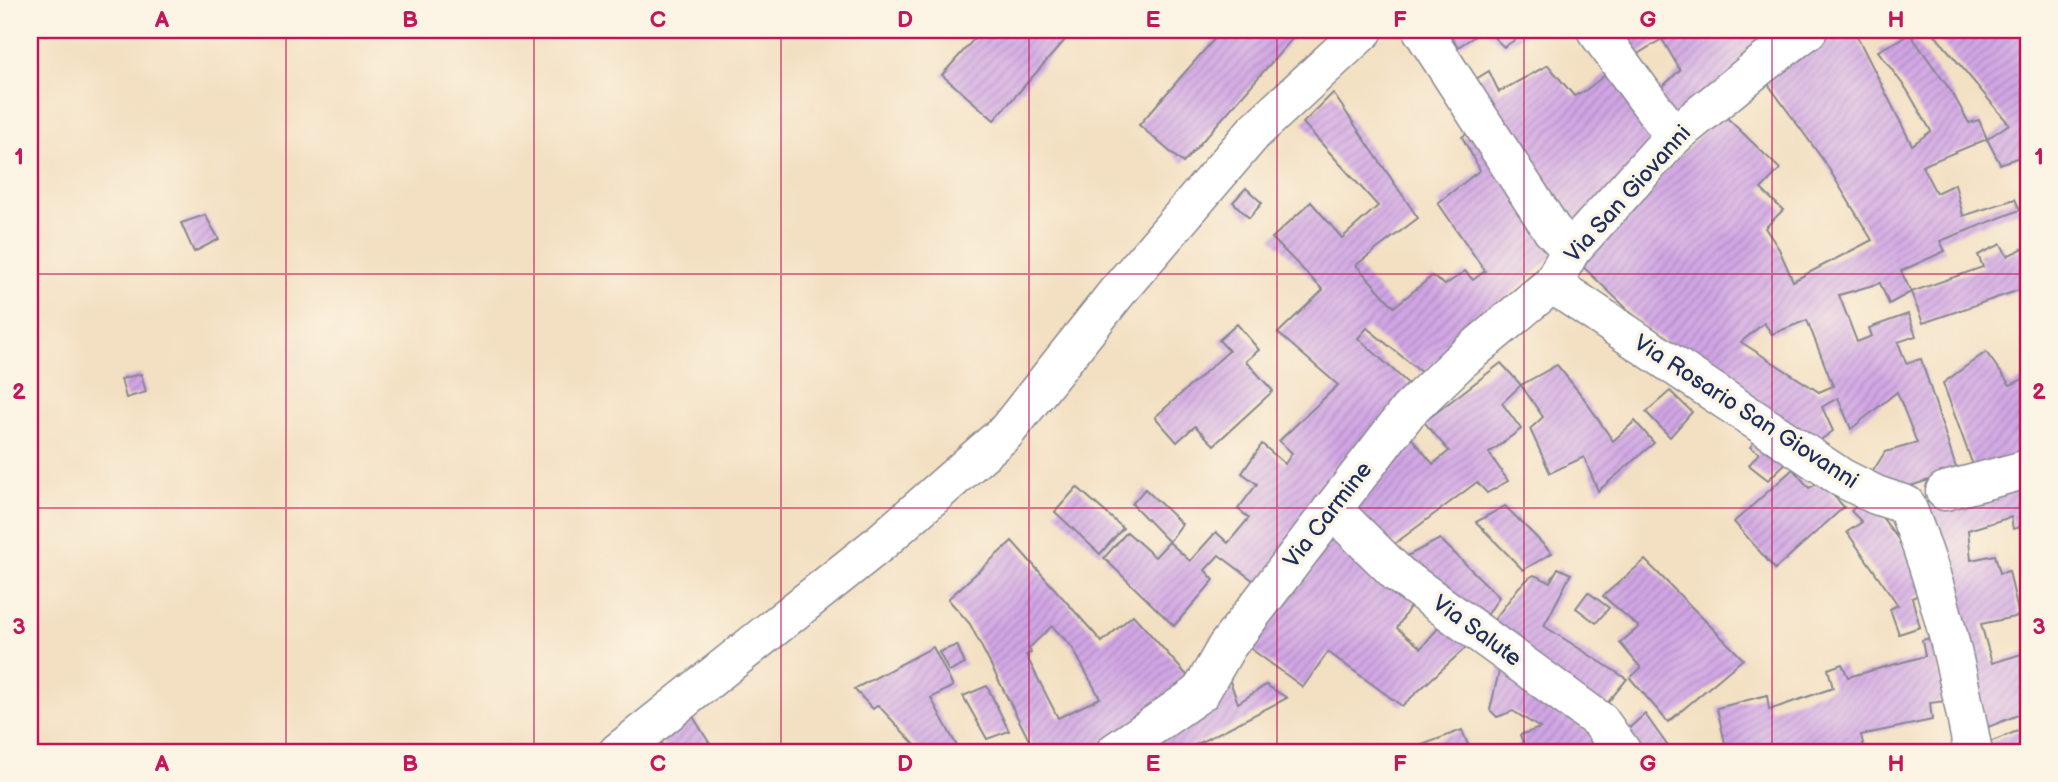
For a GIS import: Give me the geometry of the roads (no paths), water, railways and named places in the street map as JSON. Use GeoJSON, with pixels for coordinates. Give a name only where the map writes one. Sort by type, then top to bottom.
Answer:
{"type":"FeatureCollection","features":[{"type":"Feature","properties":{"kind":"street"},"geometry":{"type":"LineString","coordinates":[[618,752],[880,543],[1006,432],[1118,291],[1254,132],[1364,30]]}},
{"type":"Feature","properties":{"kind":"street"},"geometry":{"type":"LineString","coordinates":[[1422,30],[1552,230],[1572,250]]}},
{"type":"Feature","properties":{"kind":"street"},"geometry":{"type":"LineString","coordinates":[[1596,30],[1674,136]]}},
{"type":"Feature","properties":{"kind":"street","name":"Via San Giovanni"},"geometry":{"type":"LineString","coordinates":[[1552,284],[1572,250],[1674,136],[1808,30]]}},
{"type":"Feature","properties":{"kind":"street","name":"Via Carmine"},"geometry":{"type":"LineString","coordinates":[[1115,752],[1200,693],[1227,646],[1408,411],[1460,361],[1552,284]]}},
{"type":"Feature","properties":{"kind":"street","name":"Via Rosario San Giovanni"},"geometry":{"type":"LineString","coordinates":[[1552,284],[1842,478],[1876,495],[1906,505],[1922,543],[1949,633],[1966,749]]}},
{"type":"Feature","properties":{"kind":"street"},"geometry":{"type":"LineString","coordinates":[[1945,491],[2028,469]]}},
{"type":"Feature","properties":{"kind":"street","name":"Via Salute"},"geometry":{"type":"LineString","coordinates":[[1332,509],[1398,574],[1600,721],[1622,752]]}}]}
